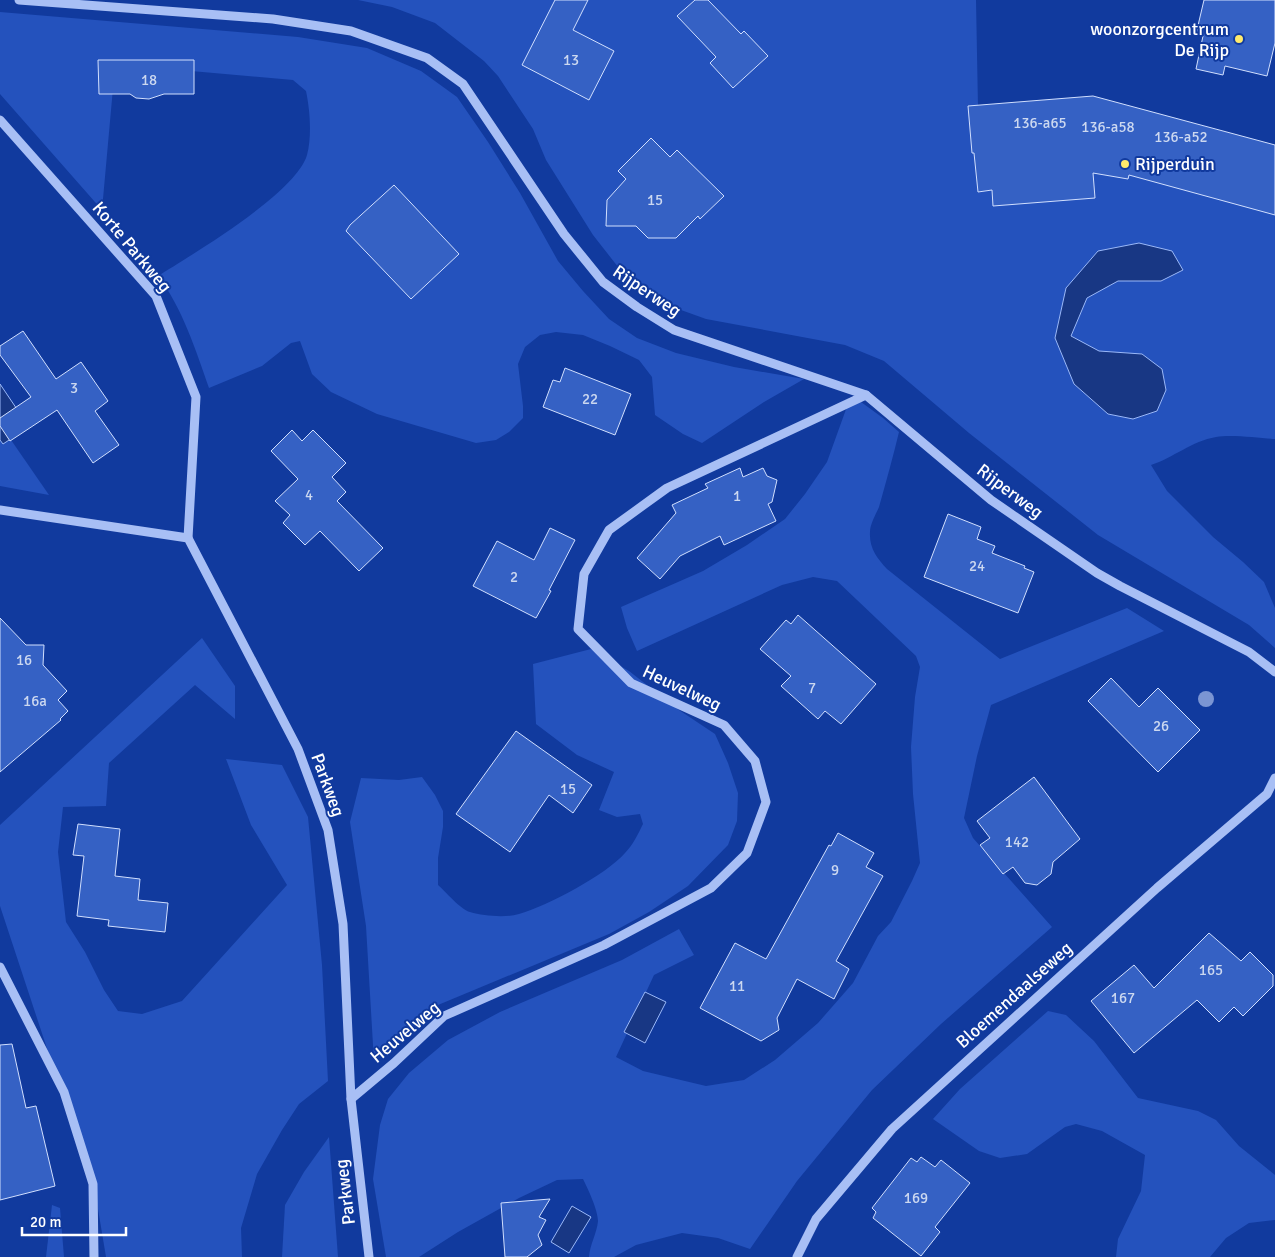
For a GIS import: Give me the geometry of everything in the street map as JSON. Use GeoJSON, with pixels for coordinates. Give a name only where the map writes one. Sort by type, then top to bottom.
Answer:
{"type":"FeatureCollection","features":[{"type":"Feature","properties":{"kind":"street","name":"Rijperweg"},"geometry":{"type":"LineString","coordinates":[[19,0],[273,19],[351,31],[427,58],[463,84],[564,234],[603,282],[637,307],[674,330],[866,395],[991,500],[1089,567],[1120,586],[1248,652],[1275,672]]}},
{"type":"Feature","properties":{"kind":"street","name":"Korte Parkweg"},"geometry":{"type":"LineString","coordinates":[[0,120],[156,296],[196,397],[188,538]]}},
{"type":"Feature","properties":{"kind":"street","name":"Heuvelweg"},"geometry":{"type":"LineString","coordinates":[[351,1099],[394,1063],[444,1016],[604,946],[712,888],[747,853],[766,802],[755,761],[724,725],[631,683],[578,629],[584,574],[609,530],[667,488],[866,395]]}},
{"type":"Feature","properties":{"kind":"street"},"geometry":{"type":"LineString","coordinates":[[0,510],[188,538]]}},
{"type":"Feature","properties":{"kind":"street","name":"Parkweg"},"geometry":{"type":"LineString","coordinates":[[188,538],[298,750],[328,830],[343,924],[351,1099],[369,1257]]}},
{"type":"Feature","properties":{"kind":"street","name":"Bloemendaalseweg"},"geometry":{"type":"LineString","coordinates":[[797,1257],[816,1219],[892,1129],[1157,888],[1267,794],[1275,778]]}},
{"type":"Feature","properties":{"kind":"street"},"geometry":{"type":"LineString","coordinates":[[0,967],[64,1092],[92,1184],[94,1257]]}},
{"type":"Feature","properties":{"kind":"shaded area"},"geometry":{"type":"Polygon","coordinates":[[[358,0],[976,0],[979,161],[1118,157],[1275,198],[1275,439],[1237,436],[1216,437],[1199,442],[1151,465],[1167,491],[1213,537],[1264,582],[1275,608],[1275,648],[1249,625],[1098,535],[969,433],[884,361],[845,345],[706,319],[681,310],[653,295],[622,272],[593,235],[546,160],[533,129],[498,76],[484,61],[435,23],[392,7],[358,0]]]}},
{"type":"Feature","properties":{"kind":"shaded area"},"geometry":{"type":"Polygon","coordinates":[[[0,12],[298,37],[367,48],[421,71],[457,97],[520,193],[558,261],[609,319],[637,338],[676,353],[734,367],[804,379],[764,402],[702,443],[683,434],[655,415],[652,377],[639,360],[583,335],[556,332],[540,335],[525,347],[518,364],[523,418],[509,432],[496,440],[476,443],[377,414],[331,392],[312,374],[300,341],[291,343],[262,366],[209,388],[181,315],[167,288],[158,276],[242,222],[284,187],[299,170],[307,155],[310,140],[306,91],[293,80],[146,67],[114,77],[102,210],[0,94],[0,12]]]}},
{"type":"Feature","properties":{"kind":"shaded area"},"geometry":{"type":"Polygon","coordinates":[[[1139,243],[1172,251],[1183,270],[1161,281],[1118,281],[1087,298],[1071,336],[1099,351],[1142,354],[1162,369],[1166,390],[1157,411],[1133,419],[1108,414],[1074,384],[1055,338],[1066,288],[1098,251],[1139,243]]]}},
{"type":"Feature","properties":{"kind":"shaded area"},"geometry":{"type":"Polygon","coordinates":[[[0,384],[29,427],[3,444],[0,440],[0,384]]]}},
{"type":"Feature","properties":{"kind":"shaded area"},"geometry":{"type":"Polygon","coordinates":[[[849,401],[861,402],[899,432],[879,507],[870,529],[870,538],[874,552],[887,569],[1000,659],[1127,608],[1164,631],[991,705],[977,756],[964,818],[973,838],[1052,927],[941,1024],[872,1090],[797,1181],[750,1249],[718,1238],[682,1233],[636,1245],[614,1257],[589,1257],[598,1216],[583,1179],[557,1180],[519,1198],[458,1232],[419,1257],[386,1257],[373,1179],[380,1125],[388,1099],[409,1073],[448,1040],[500,1012],[622,960],[679,929],[694,955],[654,975],[616,1057],[643,1071],[706,1086],[744,1080],[775,1060],[818,1023],[853,983],[878,936],[891,922],[920,863],[913,794],[911,747],[915,697],[920,667],[916,656],[837,581],[813,577],[782,585],[637,651],[627,628],[621,607],[703,571],[747,545],[785,519],[827,462],[849,401]]]}},
{"type":"Feature","properties":{"kind":"shaded area"},"geometry":{"type":"Polygon","coordinates":[[[0,424],[49,495],[0,486],[0,424]]]}},
{"type":"Feature","properties":{"kind":"shaded area"},"geometry":{"type":"Polygon","coordinates":[[[202,638],[235,686],[235,719],[195,685],[109,763],[106,806],[63,807],[58,852],[66,922],[118,1011],[142,1014],[182,1001],[287,885],[251,825],[226,759],[282,765],[308,817],[322,965],[328,1081],[299,1104],[257,1174],[241,1228],[242,1257],[106,1257],[96,1197],[0,906],[0,825],[202,638]]]}},
{"type":"Feature","properties":{"kind":"shaded area"},"geometry":{"type":"Polygon","coordinates":[[[591,649],[629,671],[679,710],[715,734],[728,763],[738,793],[737,821],[728,845],[688,886],[649,912],[609,934],[438,1005],[374,1062],[366,926],[350,822],[361,778],[399,780],[422,777],[435,795],[443,811],[443,827],[438,858],[438,885],[466,911],[501,916],[519,914],[575,889],[616,862],[635,839],[643,824],[640,814],[617,817],[599,810],[614,772],[577,755],[536,724],[533,664],[591,649]]]}},
{"type":"Feature","properties":{"kind":"shaded area"},"geometry":{"type":"Polygon","coordinates":[[[645,992],[666,1002],[645,1043],[624,1032],[645,992]]]}},
{"type":"Feature","properties":{"kind":"shaded area"},"geometry":{"type":"Polygon","coordinates":[[[1048,1011],[1066,1015],[1094,1041],[1138,1098],[1198,1111],[1216,1120],[1239,1146],[1275,1175],[1275,1220],[1249,1223],[1226,1238],[1210,1257],[1116,1257],[1118,1239],[1141,1191],[1145,1155],[1102,1131],[1076,1124],[1065,1127],[1027,1154],[1000,1158],[979,1151],[933,1119],[960,1089],[1048,1011]]]}},
{"type":"Feature","properties":{"kind":"shaded area"},"geometry":{"type":"Polygon","coordinates":[[[329,1137],[338,1257],[282,1257],[285,1205],[304,1172],[329,1137]]]}},
{"type":"Feature","properties":{"kind":"shaded area"},"geometry":{"type":"Polygon","coordinates":[[[52,1205],[60,1208],[64,1257],[46,1257],[52,1205]]]}},
{"type":"Feature","properties":{"kind":"shaded area"},"geometry":{"type":"Polygon","coordinates":[[[572,1206],[591,1217],[569,1253],[551,1242],[572,1206]]]}},
{"type":"Feature","properties":{"kind":"building"},"geometry":{"type":"Polygon","coordinates":[[[555,0],[588,0],[573,30],[614,51],[589,100],[522,65],[555,0]]]}},
{"type":"Feature","properties":{"kind":"building"},"geometry":{"type":"Polygon","coordinates":[[[695,0],[708,0],[741,34],[744,31],[768,56],[733,88],[710,63],[716,57],[677,16],[695,0]]]}},
{"type":"Feature","properties":{"kind":"building","name":"woonzorgcentrum De Rijp"},"geometry":{"type":"Polygon","coordinates":[[[1204,0],[1275,0],[1275,43],[1267,76],[1225,66],[1223,75],[1196,69],[1203,36],[1196,34],[1204,0]]]}},
{"type":"Feature","properties":{"kind":"building"},"geometry":{"type":"Polygon","coordinates":[[[98,60],[194,60],[194,94],[164,94],[149,99],[136,98],[130,94],[99,94],[98,60]]]}},
{"type":"Feature","properties":{"kind":"building","name":"Rijperduin"},"geometry":{"type":"Polygon","coordinates":[[[1093,96],[1275,145],[1275,215],[1129,175],[1128,179],[1093,173],[1095,198],[993,206],[992,190],[978,192],[968,106],[1093,96]]]}},
{"type":"Feature","properties":{"kind":"building"},"geometry":{"type":"Polygon","coordinates":[[[651,138],[670,157],[677,150],[724,196],[700,219],[698,216],[676,238],[648,238],[636,226],[606,226],[607,200],[626,179],[618,171],[651,138]]]}},
{"type":"Feature","properties":{"kind":"building"},"geometry":{"type":"Polygon","coordinates":[[[394,185],[459,254],[411,299],[346,231],[350,225],[394,185]]]}},
{"type":"Feature","properties":{"kind":"building"},"geometry":{"type":"Polygon","coordinates":[[[23,331],[56,379],[81,362],[108,401],[95,411],[119,445],[93,463],[57,410],[10,441],[0,426],[0,418],[31,397],[0,355],[0,346],[23,331]]]}},
{"type":"Feature","properties":{"kind":"building"},"geometry":{"type":"Polygon","coordinates":[[[565,368],[631,394],[615,435],[543,407],[553,380],[560,382],[565,368]]]}},
{"type":"Feature","properties":{"kind":"building"},"geometry":{"type":"Polygon","coordinates":[[[292,430],[302,441],[313,430],[346,463],[332,477],[346,492],[337,501],[383,548],[359,571],[320,531],[305,545],[283,523],[290,515],[275,501],[298,479],[271,451],[292,430]]]}},
{"type":"Feature","properties":{"kind":"building"},"geometry":{"type":"Polygon","coordinates":[[[740,468],[743,477],[763,468],[767,476],[777,480],[772,502],[768,504],[776,521],[724,545],[720,536],[680,556],[660,579],[637,558],[676,513],[672,505],[708,488],[705,484],[740,468]]]}},
{"type":"Feature","properties":{"kind":"building"},"geometry":{"type":"Polygon","coordinates":[[[948,514],[981,527],[977,539],[995,546],[992,553],[1025,566],[1024,568],[1034,572],[1018,613],[924,577],[948,514]]]}},
{"type":"Feature","properties":{"kind":"building"},"geometry":{"type":"Polygon","coordinates":[[[550,528],[575,540],[536,618],[473,586],[497,541],[534,560],[550,528]]]}},
{"type":"Feature","properties":{"kind":"building"},"geometry":{"type":"Polygon","coordinates":[[[798,615],[876,684],[841,724],[825,711],[818,719],[781,686],[791,676],[760,649],[786,620],[791,624],[798,615]]]}},
{"type":"Feature","properties":{"kind":"building"},"geometry":{"type":"Polygon","coordinates":[[[0,618],[26,645],[44,645],[43,665],[67,691],[58,700],[68,711],[61,720],[0,772],[0,618]]]}},
{"type":"Feature","properties":{"kind":"building"},"geometry":{"type":"Polygon","coordinates":[[[1111,678],[1139,707],[1158,688],[1200,730],[1158,772],[1088,701],[1111,678]]]}},
{"type":"Feature","properties":{"kind":"building"},"geometry":{"type":"Polygon","coordinates":[[[516,731],[592,785],[573,813],[549,795],[510,852],[456,814],[516,731]]]}},
{"type":"Feature","properties":{"kind":"building"},"geometry":{"type":"Polygon","coordinates":[[[1034,777],[1080,839],[1053,862],[1051,874],[1037,885],[1025,883],[1013,867],[1003,874],[980,845],[990,838],[977,821],[1034,777]]]}},
{"type":"Feature","properties":{"kind":"building"},"geometry":{"type":"Polygon","coordinates":[[[78,824],[120,829],[115,876],[140,879],[138,900],[168,903],[165,932],[108,926],[109,920],[77,916],[84,856],[73,855],[78,824]]]}},
{"type":"Feature","properties":{"kind":"building"},"geometry":{"type":"Polygon","coordinates":[[[838,833],[874,853],[866,867],[883,876],[836,961],[849,969],[834,999],[797,979],[777,1018],[779,1030],[761,1041],[700,1008],[735,943],[766,959],[829,845],[831,846],[838,833]]]}},
{"type":"Feature","properties":{"kind":"building"},"geometry":{"type":"Polygon","coordinates":[[[1209,933],[1241,961],[1250,952],[1273,975],[1273,986],[1243,1016],[1234,1007],[1219,1022],[1197,1000],[1134,1053],[1091,1001],[1134,965],[1154,988],[1209,933]]]}},
{"type":"Feature","properties":{"kind":"building"},"geometry":{"type":"Polygon","coordinates":[[[12,1044],[26,1108],[36,1106],[55,1186],[0,1200],[0,1045],[12,1044]]]}},
{"type":"Feature","properties":{"kind":"building"},"geometry":{"type":"Polygon","coordinates":[[[921,1157],[935,1167],[941,1160],[970,1183],[935,1227],[940,1232],[921,1256],[873,1218],[876,1212],[872,1208],[911,1158],[917,1162],[921,1157]]]}},
{"type":"Feature","properties":{"kind":"building"},"geometry":{"type":"Polygon","coordinates":[[[550,1199],[539,1217],[546,1220],[538,1235],[542,1245],[527,1257],[505,1257],[501,1203],[550,1199]]]}},
{"type":"Feature","properties":{"kind":"place","name":"woonzorgcentrum De Rijp"},"geometry":{"type":"Point","coordinates":[1239,39]}},
{"type":"Feature","properties":{"kind":"place","name":"Rijperduin"},"geometry":{"type":"Point","coordinates":[1125,164]}}]}
